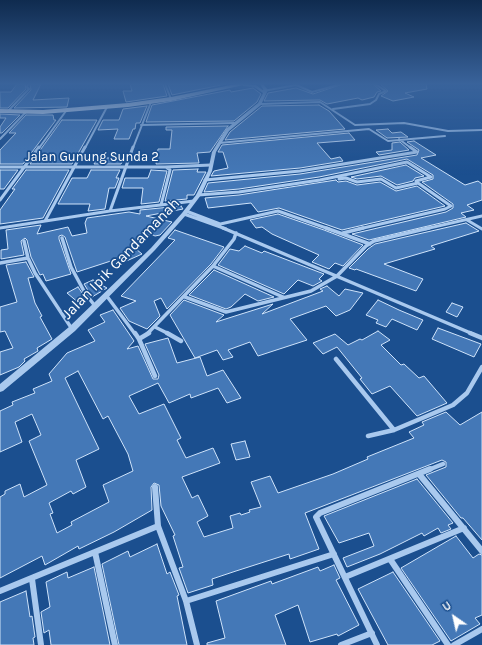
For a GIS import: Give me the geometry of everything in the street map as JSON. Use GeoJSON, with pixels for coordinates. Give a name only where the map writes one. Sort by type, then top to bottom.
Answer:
{"type":"FeatureCollection","features":[{"type":"Feature","properties":{"kind":"street"},"geometry":{"type":"LineString","coordinates":[[0,139],[24,114]]}},
{"type":"Feature","properties":{"kind":"street"},"geometry":{"type":"LineString","coordinates":[[0,200],[64,114]]}},
{"type":"Feature","properties":{"kind":"street"},"geometry":{"type":"LineString","coordinates":[[45,221],[103,114]]}},
{"type":"Feature","properties":{"kind":"street"},"geometry":{"type":"LineString","coordinates":[[110,211],[146,114]]}},
{"type":"Feature","properties":{"kind":"street","name":"Jalan Ipik Gandamanah"},"geometry":{"type":"LineString","coordinates":[[0,389],[72,329],[153,249],[194,201],[205,180],[214,152],[219,143],[235,123],[247,114]]}},
{"type":"Feature","properties":{"kind":"street"},"geometry":{"type":"LineString","coordinates":[[339,114],[352,124],[361,125],[404,122],[448,131],[482,129]]}},
{"type":"Feature","properties":{"kind":"street"},"geometry":{"type":"LineString","coordinates":[[141,124],[235,123]]}},
{"type":"Feature","properties":{"kind":"street"},"geometry":{"type":"LineString","coordinates":[[219,143],[369,129],[387,140],[445,136]]}},
{"type":"Feature","properties":{"kind":"street"},"geometry":{"type":"LineString","coordinates":[[205,180],[300,170],[417,152],[399,139]]}},
{"type":"Feature","properties":{"kind":"street"},"geometry":{"type":"LineString","coordinates":[[198,195],[239,192],[320,180],[408,162],[431,177],[416,181],[418,183]]}},
{"type":"Feature","properties":{"kind":"street"},"geometry":{"type":"LineString","coordinates":[[165,167],[211,165]]}},
{"type":"Feature","properties":{"kind":"street","name":"Jalan Gunung Sunda 2"},"geometry":{"type":"LineString","coordinates":[[0,167],[165,167],[170,170],[161,205]]}},
{"type":"Feature","properties":{"kind":"street"},"geometry":{"type":"LineString","coordinates":[[320,180],[344,178],[357,182],[380,179],[396,188],[418,183],[450,204],[451,207],[343,233]]}},
{"type":"Feature","properties":{"kind":"street"},"geometry":{"type":"LineString","coordinates":[[0,228],[110,211],[194,201]]}},
{"type":"Feature","properties":{"kind":"street"},"geometry":{"type":"LineString","coordinates":[[215,226],[278,211],[343,233],[370,244]]}},
{"type":"Feature","properties":{"kind":"street"},"geometry":{"type":"LineString","coordinates":[[185,213],[220,224]]}},
{"type":"Feature","properties":{"kind":"street"},"geometry":{"type":"LineString","coordinates":[[185,213],[337,276],[419,313],[482,338]]}},
{"type":"Feature","properties":{"kind":"street"},"geometry":{"type":"LineString","coordinates":[[185,297],[226,312],[311,291],[337,276],[370,244],[384,238],[482,216]]}},
{"type":"Feature","properties":{"kind":"street"},"geometry":{"type":"LineString","coordinates":[[467,220],[482,229]]}},
{"type":"Feature","properties":{"kind":"street"},"geometry":{"type":"LineString","coordinates":[[139,339],[155,328],[185,297],[213,266],[234,239],[236,233]]}},
{"type":"Feature","properties":{"kind":"street"},"geometry":{"type":"LineString","coordinates":[[62,238],[71,268],[85,293],[95,306]]}},
{"type":"Feature","properties":{"kind":"street"},"geometry":{"type":"LineString","coordinates":[[24,241],[28,258],[35,273],[72,329]]}},
{"type":"Feature","properties":{"kind":"street"},"geometry":{"type":"LineString","coordinates":[[0,263],[28,258]]}},
{"type":"Feature","properties":{"kind":"street"},"geometry":{"type":"LineString","coordinates":[[213,266],[283,298]]}},
{"type":"Feature","properties":{"kind":"street"},"geometry":{"type":"LineString","coordinates":[[106,294],[139,339],[155,376]]}},
{"type":"Feature","properties":{"kind":"street"},"geometry":{"type":"LineString","coordinates":[[155,328],[181,341]]}},
{"type":"Feature","properties":{"kind":"street"},"geometry":{"type":"LineString","coordinates":[[336,359],[394,430]]}},
{"type":"Feature","properties":{"kind":"street"},"geometry":{"type":"LineString","coordinates":[[368,436],[394,430],[457,402],[467,393],[482,367]]}},
{"type":"Feature","properties":{"kind":"street"},"geometry":{"type":"LineString","coordinates":[[377,645],[316,517],[320,513],[443,464]]}},
{"type":"Feature","properties":{"kind":"street"},"geometry":{"type":"LineString","coordinates":[[419,474],[482,551]]}},
{"type":"Feature","properties":{"kind":"street"},"geometry":{"type":"LineString","coordinates":[[155,487],[158,526],[186,601],[197,645]]}},
{"type":"Feature","properties":{"kind":"street"},"geometry":{"type":"LineString","coordinates":[[0,591],[158,526]]}},
{"type":"Feature","properties":{"kind":"street"},"geometry":{"type":"LineString","coordinates":[[345,576],[464,528]]}},
{"type":"Feature","properties":{"kind":"street"},"geometry":{"type":"LineString","coordinates":[[95,552],[115,645]]}},
{"type":"Feature","properties":{"kind":"street"},"geometry":{"type":"LineString","coordinates":[[186,601],[334,554]]}},
{"type":"Feature","properties":{"kind":"street"},"geometry":{"type":"LineString","coordinates":[[390,559],[448,645]]}},
{"type":"Feature","properties":{"kind":"street"},"geometry":{"type":"LineString","coordinates":[[32,579],[41,645]]}},
{"type":"Feature","properties":{"kind":"street"},"geometry":{"type":"LineString","coordinates":[[454,645],[482,629]]}},
{"type":"Feature","properties":{"kind":"street"},"geometry":{"type":"LineString","coordinates":[[341,645],[372,633]]}},
{"type":"Feature","properties":{"kind":"building"},"geometry":{"type":"Polygon","coordinates":[[[0,114],[20,115],[2,133],[0,133],[0,127],[6,118],[0,118],[0,114]]]}},
{"type":"Feature","properties":{"kind":"building"},"geometry":{"type":"Polygon","coordinates":[[[121,114],[144,114],[140,123],[136,123],[135,129],[133,129],[129,139],[114,139],[118,129],[98,130],[103,120],[119,120],[121,114]]]}},
{"type":"Feature","properties":{"kind":"building"},"geometry":{"type":"Polygon","coordinates":[[[149,114],[242,114],[234,121],[146,122],[149,114]]]}},
{"type":"Feature","properties":{"kind":"building"},"geometry":{"type":"Polygon","coordinates":[[[252,114],[332,114],[345,129],[225,140],[230,132],[252,114]]]}},
{"type":"Feature","properties":{"kind":"building"},"geometry":{"type":"Polygon","coordinates":[[[26,115],[53,115],[54,120],[56,120],[23,164],[0,164],[0,150],[16,133],[9,133],[26,115]]]}},
{"type":"Feature","properties":{"kind":"building"},"geometry":{"type":"Polygon","coordinates":[[[62,120],[97,120],[72,164],[30,164],[62,120]]]}},
{"type":"Feature","properties":{"kind":"building"},"geometry":{"type":"Polygon","coordinates":[[[228,126],[210,152],[197,153],[199,163],[156,164],[158,149],[170,149],[172,130],[166,130],[166,127],[228,126]]]}},
{"type":"Feature","properties":{"kind":"building"},"geometry":{"type":"Polygon","coordinates":[[[388,129],[392,133],[401,132],[408,137],[387,138],[376,130],[388,129]]]}},
{"type":"Feature","properties":{"kind":"building"},"geometry":{"type":"Polygon","coordinates":[[[349,133],[355,140],[317,143],[331,159],[340,157],[343,161],[300,168],[211,176],[214,171],[228,168],[223,152],[218,152],[222,145],[349,133]]]}},
{"type":"Feature","properties":{"kind":"building"},"geometry":{"type":"Polygon","coordinates":[[[414,141],[436,155],[421,158],[465,185],[478,181],[482,184],[482,200],[467,205],[474,210],[461,213],[466,217],[369,240],[352,234],[446,212],[453,208],[453,204],[422,182],[433,179],[433,175],[407,159],[319,177],[239,189],[204,192],[208,183],[300,174],[417,155],[419,150],[407,142],[414,141]]]}},
{"type":"Feature","properties":{"kind":"building"},"geometry":{"type":"Polygon","coordinates":[[[400,142],[409,150],[379,155],[376,152],[392,150],[392,143],[400,142]]]}},
{"type":"Feature","properties":{"kind":"building"},"geometry":{"type":"Polygon","coordinates":[[[97,158],[124,158],[121,164],[94,164],[97,158]]]}},
{"type":"Feature","properties":{"kind":"building"},"geometry":{"type":"Polygon","coordinates":[[[406,165],[424,176],[415,178],[413,181],[397,185],[381,176],[357,179],[351,177],[406,165]]]}},
{"type":"Feature","properties":{"kind":"building"},"geometry":{"type":"Polygon","coordinates":[[[198,169],[197,172],[206,172],[194,195],[187,195],[187,199],[165,201],[173,170],[198,169]]]}},
{"type":"Feature","properties":{"kind":"building"},"geometry":{"type":"Polygon","coordinates":[[[0,170],[18,170],[4,189],[0,189],[0,170]]]}},
{"type":"Feature","properties":{"kind":"building"},"geometry":{"type":"Polygon","coordinates":[[[26,170],[69,170],[43,218],[0,224],[0,210],[15,189],[12,189],[26,170]]]}},
{"type":"Feature","properties":{"kind":"building"},"geometry":{"type":"Polygon","coordinates":[[[91,170],[120,170],[116,178],[119,178],[115,188],[109,188],[105,209],[88,211],[90,204],[58,204],[72,178],[87,178],[91,170]]]}},
{"type":"Feature","properties":{"kind":"building"},"geometry":{"type":"Polygon","coordinates":[[[151,170],[167,171],[159,202],[141,204],[143,188],[122,188],[125,178],[148,178],[151,170]]]}},
{"type":"Feature","properties":{"kind":"building"},"geometry":{"type":"Polygon","coordinates":[[[336,180],[338,182],[346,181],[357,185],[380,182],[396,191],[417,186],[445,206],[342,230],[279,208],[258,212],[251,203],[208,208],[205,198],[239,195],[336,180]]]}},
{"type":"Feature","properties":{"kind":"building"},"geometry":{"type":"Polygon","coordinates":[[[181,206],[183,209],[146,216],[172,222],[160,235],[155,236],[151,234],[130,244],[142,254],[122,263],[120,258],[77,272],[65,237],[62,235],[59,236],[59,239],[71,274],[46,281],[43,274],[40,275],[31,257],[27,240],[25,238],[21,241],[24,255],[1,259],[1,250],[8,249],[6,230],[41,225],[37,234],[68,227],[72,236],[87,233],[85,223],[87,218],[129,212],[140,214],[140,210],[181,206]]]}},
{"type":"Feature","properties":{"kind":"building"},"geometry":{"type":"Polygon","coordinates":[[[278,214],[363,245],[343,266],[335,263],[329,269],[312,262],[319,255],[272,234],[262,227],[256,228],[250,220],[278,214]]]}},
{"type":"Feature","properties":{"kind":"building"},"geometry":{"type":"Polygon","coordinates":[[[466,223],[479,231],[431,246],[435,249],[384,264],[423,279],[416,291],[356,269],[349,268],[375,244],[466,223]]]}},
{"type":"Feature","properties":{"kind":"building"},"geometry":{"type":"Polygon","coordinates":[[[175,230],[224,247],[211,264],[167,309],[161,298],[154,301],[160,316],[147,329],[129,321],[120,308],[136,301],[121,296],[175,240],[168,238],[175,230]]]}},
{"type":"Feature","properties":{"kind":"building"},"geometry":{"type":"Polygon","coordinates":[[[245,246],[262,253],[264,251],[324,274],[319,279],[322,281],[313,286],[298,280],[284,294],[218,265],[230,249],[239,251],[245,246]]]}},
{"type":"Feature","properties":{"kind":"building"},"geometry":{"type":"Polygon","coordinates":[[[26,262],[34,277],[28,278],[35,303],[42,316],[40,317],[52,339],[37,348],[38,351],[24,359],[25,361],[19,367],[0,375],[0,352],[13,348],[5,331],[0,332],[0,307],[17,302],[6,265],[26,262]]]}},
{"type":"Feature","properties":{"kind":"building"},"geometry":{"type":"Polygon","coordinates":[[[214,270],[274,297],[258,301],[245,294],[231,307],[226,309],[189,295],[214,270]]]}},
{"type":"Feature","properties":{"kind":"building"},"geometry":{"type":"Polygon","coordinates":[[[93,280],[107,288],[92,297],[84,284],[93,280]]]}},
{"type":"Feature","properties":{"kind":"building"},"geometry":{"type":"Polygon","coordinates":[[[327,286],[339,296],[345,289],[363,293],[350,310],[336,316],[326,306],[290,319],[307,340],[258,356],[250,342],[228,350],[233,357],[223,360],[217,350],[195,358],[170,315],[184,300],[224,315],[216,322],[273,304],[262,314],[323,291],[320,289],[327,286]]]}},
{"type":"Feature","properties":{"kind":"building"},"geometry":{"type":"Polygon","coordinates":[[[78,287],[87,300],[80,304],[67,293],[78,287]]]}},
{"type":"Feature","properties":{"kind":"building"},"geometry":{"type":"Polygon","coordinates":[[[378,300],[423,320],[417,330],[392,319],[386,327],[376,323],[378,320],[366,315],[378,300]]]}},
{"type":"Feature","properties":{"kind":"building"},"geometry":{"type":"Polygon","coordinates":[[[452,303],[463,307],[457,317],[446,312],[452,303]]]}},
{"type":"Feature","properties":{"kind":"building"},"geometry":{"type":"Polygon","coordinates":[[[113,310],[134,341],[127,349],[138,346],[153,379],[158,379],[159,375],[145,344],[168,338],[177,363],[200,357],[207,376],[223,370],[241,398],[227,403],[218,388],[191,398],[190,394],[169,403],[158,383],[129,396],[139,414],[164,404],[181,438],[177,440],[186,458],[213,448],[220,463],[182,477],[192,498],[198,495],[208,516],[197,522],[204,537],[233,528],[230,516],[240,513],[241,515],[250,512],[249,510],[261,507],[251,482],[270,476],[278,493],[333,474],[368,459],[367,457],[414,438],[409,432],[424,425],[422,422],[446,412],[460,425],[482,412],[482,540],[463,518],[461,518],[426,475],[446,467],[446,462],[442,460],[305,513],[319,549],[290,559],[289,554],[212,579],[213,585],[188,593],[179,568],[183,567],[173,536],[175,535],[161,506],[159,485],[154,483],[151,487],[152,510],[114,532],[79,549],[78,546],[45,565],[42,556],[0,578],[0,497],[5,494],[5,491],[20,484],[24,497],[47,485],[29,441],[41,435],[32,414],[15,422],[22,442],[0,452],[0,411],[13,405],[12,402],[35,393],[33,389],[52,381],[49,374],[67,353],[95,341],[88,330],[105,322],[100,315],[113,310]],[[78,371],[65,378],[99,449],[76,460],[86,487],[73,494],[71,491],[49,503],[53,513],[50,514],[57,533],[72,525],[71,522],[109,502],[103,485],[133,471],[128,454],[108,416],[103,419],[78,371]]]}},
{"type":"Feature","properties":{"kind":"building"},"geometry":{"type":"Polygon","coordinates":[[[438,328],[481,344],[474,357],[432,339],[438,328]]]}},
{"type":"Feature","properties":{"kind":"building"},"geometry":{"type":"Polygon","coordinates":[[[378,331],[390,340],[381,345],[401,365],[404,364],[419,378],[424,376],[447,403],[417,416],[390,386],[372,394],[360,379],[362,378],[337,347],[323,354],[313,343],[335,334],[348,345],[360,339],[362,340],[378,331]]]}},
{"type":"Feature","properties":{"kind":"building"},"geometry":{"type":"Polygon","coordinates":[[[245,441],[250,457],[236,460],[231,444],[245,441]]]}},
{"type":"Feature","properties":{"kind":"building"},"geometry":{"type":"Polygon","coordinates":[[[417,479],[453,523],[448,525],[451,529],[441,533],[438,528],[424,536],[422,533],[380,554],[347,567],[343,558],[374,546],[369,533],[339,543],[324,516],[417,479]]]}},
{"type":"Feature","properties":{"kind":"building"},"geometry":{"type":"Polygon","coordinates":[[[456,536],[473,558],[479,554],[482,555],[482,615],[475,618],[480,624],[451,641],[401,568],[456,536]]]}},
{"type":"Feature","properties":{"kind":"building"},"geometry":{"type":"Polygon","coordinates":[[[157,544],[167,574],[170,572],[179,595],[177,596],[187,645],[119,645],[102,564],[128,551],[130,557],[157,544]]]}},
{"type":"Feature","properties":{"kind":"building"},"geometry":{"type":"Polygon","coordinates":[[[334,565],[340,578],[336,580],[359,625],[338,636],[337,634],[310,642],[298,605],[275,615],[286,645],[207,645],[207,643],[225,638],[216,601],[271,581],[272,584],[318,567],[320,571],[334,565]]]}},
{"type":"Feature","properties":{"kind":"building"},"geometry":{"type":"Polygon","coordinates":[[[94,567],[110,645],[51,645],[49,630],[44,633],[41,612],[50,607],[46,582],[67,572],[68,578],[94,567]]]}},
{"type":"Feature","properties":{"kind":"building"},"geometry":{"type":"Polygon","coordinates":[[[393,572],[440,641],[432,645],[388,645],[358,589],[393,572]]]}},
{"type":"Feature","properties":{"kind":"building"},"geometry":{"type":"Polygon","coordinates":[[[26,591],[30,617],[32,616],[35,637],[33,638],[34,645],[0,645],[0,602],[26,591]]]}}]}
